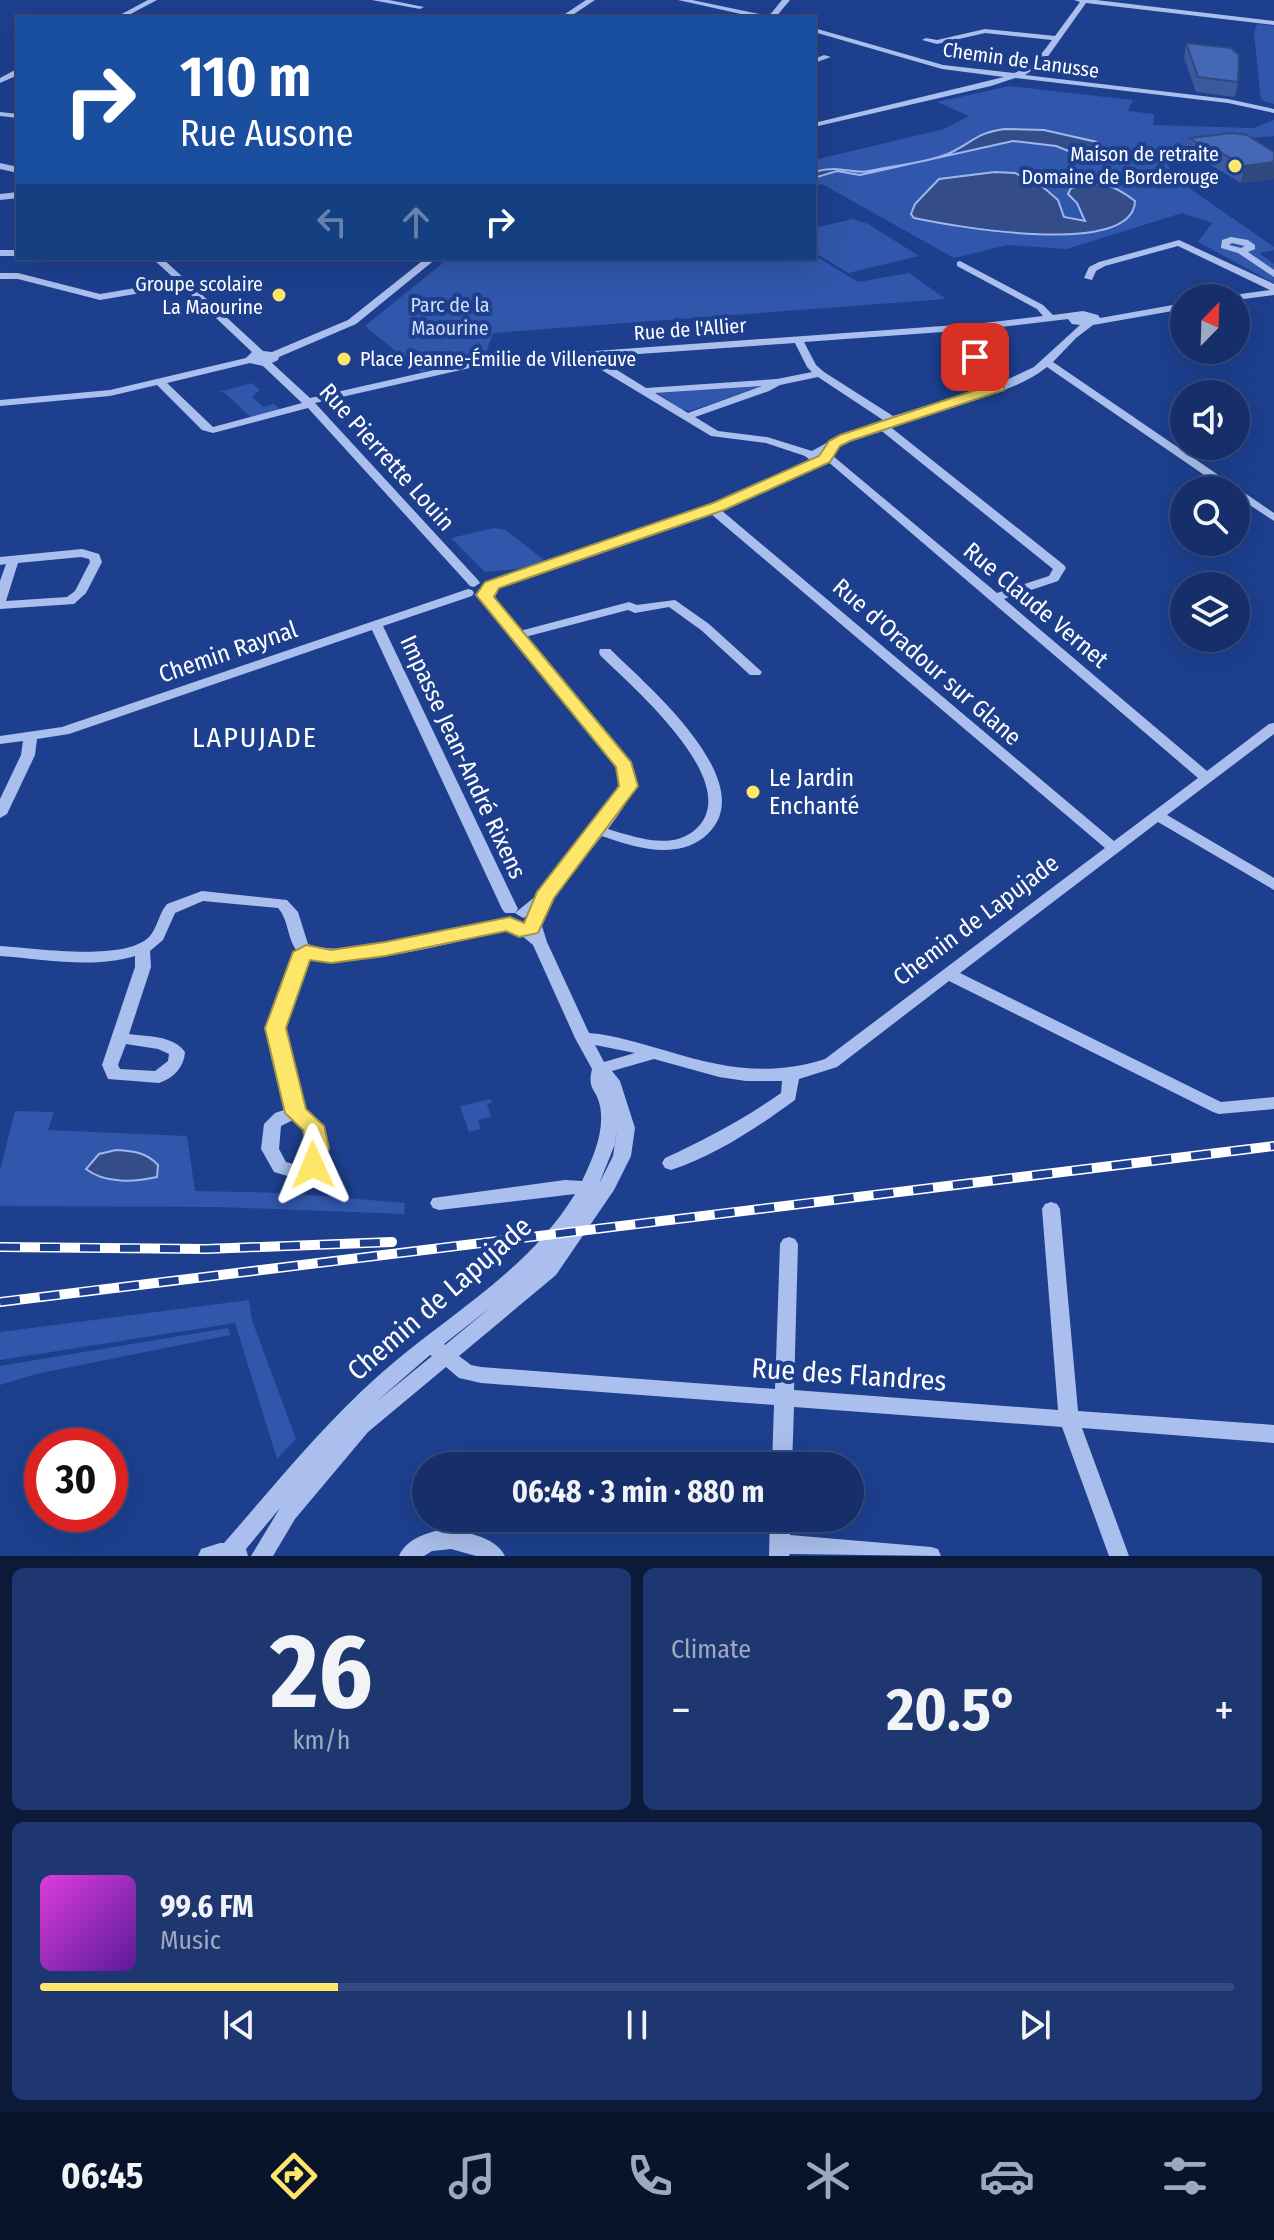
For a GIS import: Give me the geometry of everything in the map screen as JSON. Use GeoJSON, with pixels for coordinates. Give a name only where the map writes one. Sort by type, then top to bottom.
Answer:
{"type":"FeatureCollection","features":[{"type":"Feature","properties":{"kind":"street"},"geometry":{"type":"LineString","coordinates":[[122,16],[153,0]]}},
{"type":"Feature","properties":{"kind":"street"},"geometry":{"type":"LineString","coordinates":[[376,0],[420,7]]}},
{"type":"Feature","properties":{"kind":"street"},"geometry":{"type":"LineString","coordinates":[[566,16],[591,0]]}},
{"type":"Feature","properties":{"kind":"street"},"geometry":{"type":"LineString","coordinates":[[682,0],[760,16]]}},
{"type":"Feature","properties":{"kind":"street"},"geometry":{"type":"LineString","coordinates":[[772,16],[786,0]]}},
{"type":"Feature","properties":{"kind":"street"},"geometry":{"type":"LineString","coordinates":[[1078,0],[1274,23]]}},
{"type":"Feature","properties":{"kind":"street"},"geometry":{"type":"LineString","coordinates":[[816,125],[1015,76],[1033,67],[1058,39],[1084,0]]}},
{"type":"Feature","properties":{"kind":"street","name":"Chemin de Lanusse"},"geometry":{"type":"LineString","coordinates":[[816,31],[942,67],[1274,109]]}},
{"type":"Feature","properties":{"kind":"street"},"geometry":{"type":"LineString","coordinates":[[926,40],[937,42],[985,31],[1058,39]]}},
{"type":"Feature","properties":{"kind":"street"},"geometry":{"type":"LineString","coordinates":[[816,60],[827,57]]}},
{"type":"Feature","properties":{"kind":"street"},"geometry":{"type":"LineString","coordinates":[[816,115],[827,122]]}},
{"type":"Feature","properties":{"kind":"street"},"geometry":{"type":"LineString","coordinates":[[1089,278],[1092,269],[1102,264],[1179,243],[1274,290]]}},
{"type":"Feature","properties":{"kind":"street"},"geometry":{"type":"LineString","coordinates":[[1241,251],[1274,274]]}},
{"type":"Feature","properties":{"kind":"street","name":"Rue Pierrette Louin"},"geometry":{"type":"LineString","coordinates":[[159,260],[311,404],[471,588]]}},
{"type":"Feature","properties":{"kind":"street"},"geometry":{"type":"LineString","coordinates":[[0,403],[89,396],[161,383],[262,358],[352,322],[430,260]]}},
{"type":"Feature","properties":{"kind":"street"},"geometry":{"type":"LineString","coordinates":[[960,264],[1040,307],[1049,316]]}},
{"type":"Feature","properties":{"kind":"street"},"geometry":{"type":"LineString","coordinates":[[0,276],[18,276],[100,297],[184,283]]}},
{"type":"Feature","properties":{"kind":"street"},"geometry":{"type":"LineString","coordinates":[[1250,295],[1274,290]]}},
{"type":"Feature","properties":{"kind":"street"},"geometry":{"type":"LineString","coordinates":[[471,588],[488,590],[712,509],[763,489],[800,469],[834,444],[1000,387],[1047,363],[1074,322],[1170,308]]}},
{"type":"Feature","properties":{"kind":"street","name":"Rue de l'Allier"},"geometry":{"type":"LineString","coordinates":[[161,383],[206,428],[213,430],[483,362],[798,339],[1049,316],[1074,322],[1092,320]]}},
{"type":"Feature","properties":{"kind":"street"},"geometry":{"type":"LineString","coordinates":[[798,339],[812,367],[820,374],[888,424],[1060,568],[1054,578],[994,598]]}},
{"type":"Feature","properties":{"kind":"street","name":"Rue Claude Vernet"},"geometry":{"type":"LineString","coordinates":[[589,354],[594,361],[722,437],[767,440],[819,456],[838,467],[1206,777]]}},
{"type":"Feature","properties":{"kind":"street"},"geometry":{"type":"LineString","coordinates":[[1047,363],[1213,476]]}},
{"type":"Feature","properties":{"kind":"street"},"geometry":{"type":"LineString","coordinates":[[966,366],[1000,387]]}},
{"type":"Feature","properties":{"kind":"street"},"geometry":{"type":"LineString","coordinates":[[644,391],[663,387],[777,382],[820,374]]}},
{"type":"Feature","properties":{"kind":"street"},"geometry":{"type":"LineString","coordinates":[[686,417],[777,382]]}},
{"type":"Feature","properties":{"kind":"street"},"geometry":{"type":"LineString","coordinates":[[1250,501],[1274,518]]}},
{"type":"Feature","properties":{"kind":"street","name":"Rue d'Oradour sur Glane"},"geometry":{"type":"LineString","coordinates":[[712,509],[1114,848]]}},
{"type":"Feature","properties":{"kind":"street"},"geometry":{"type":"LineString","coordinates":[[82,553],[95,557],[96,562],[80,593],[70,601],[0,602],[6,560],[82,553]]}},
{"type":"Feature","properties":{"kind":"street","name":"Chemin Raynal"},"geometry":{"type":"LineString","coordinates":[[0,740],[30,739],[64,731],[376,625],[471,588]]}},
{"type":"Feature","properties":{"kind":"street"},"geometry":{"type":"LineString","coordinates":[[0,951],[120,956],[142,950],[156,939],[172,907],[202,896],[282,903],[290,912],[297,940],[306,952],[331,956],[525,923],[622,797],[629,777],[625,766],[518,635],[488,590]]}},
{"type":"Feature","properties":{"kind":"street"},"geometry":{"type":"LineString","coordinates":[[518,635],[629,606],[635,609],[671,603],[705,627],[755,672]]}},
{"type":"Feature","properties":{"kind":"street","name":"Impasse Jean-André Rixens"},"geometry":{"type":"LineString","coordinates":[[376,625],[583,1038]]}},
{"type":"Feature","properties":{"kind":"street"},"geometry":{"type":"LineString","coordinates":[[597,830],[648,844],[678,843],[693,839],[705,829],[714,816],[715,800],[706,765],[605,652]]}},
{"type":"Feature","properties":{"kind":"street","name":"Chemin de Lapujade"},"geometry":{"type":"LineString","coordinates":[[583,1038],[608,1040],[655,1055],[755,1079],[791,1077],[831,1063],[1274,727]]}},
{"type":"Feature","properties":{"kind":"street"},"geometry":{"type":"LineString","coordinates":[[0,814],[28,755],[30,739]]}},
{"type":"Feature","properties":{"kind":"street"},"geometry":{"type":"LineString","coordinates":[[1156,815],[1274,885]]}},
{"type":"Feature","properties":{"kind":"street"},"geometry":{"type":"LineString","coordinates":[[120,1037],[143,967],[142,950]]}},
{"type":"Feature","properties":{"kind":"street"},"geometry":{"type":"LineString","coordinates":[[296,1113],[275,1028],[297,963],[306,952]]}},
{"type":"Feature","properties":{"kind":"street"},"geometry":{"type":"LineString","coordinates":[[948,974],[1219,1108],[1274,1103]]}},
{"type":"Feature","properties":{"kind":"street","name":"Chemin de Lapujade"},"geometry":{"type":"LineString","coordinates":[[261,1556],[288,1513],[343,1445],[437,1349],[533,1261],[596,1188],[609,1128],[608,1104],[597,1082],[600,1069],[583,1038]]}},
{"type":"Feature","properties":{"kind":"street"},"geometry":{"type":"LineString","coordinates":[[600,1069],[639,1055],[655,1055]]}},
{"type":"Feature","properties":{"kind":"street"},"geometry":{"type":"LineString","coordinates":[[671,1163],[724,1139],[764,1115],[789,1096],[791,1077]]}},
{"type":"Feature","properties":{"kind":"street"},"geometry":{"type":"LineString","coordinates":[[439,1203],[596,1188]]}},
{"type":"Feature","properties":{"kind":"street"},"geometry":{"type":"LineString","coordinates":[[1051,1209],[1069,1419],[1119,1556]]}},
{"type":"Feature","properties":{"kind":"street"},"geometry":{"type":"LineString","coordinates":[[783,1452],[789,1244]]}},
{"type":"Feature","properties":{"kind":"street","name":"Chemin de Lapujade"},"geometry":{"type":"LineString","coordinates":[[208,1556],[235,1554],[332,1431],[437,1349]]}},
{"type":"Feature","properties":{"kind":"street","name":"Rue des Flandres"},"geometry":{"type":"LineString","coordinates":[[437,1349],[466,1372],[481,1375],[1274,1434]]}},
{"type":"Feature","properties":{"kind":"street"},"geometry":{"type":"LineString","coordinates":[[409,1556],[434,1541],[457,1538],[476,1543],[495,1556]]}},
{"type":"Feature","properties":{"kind":"street"},"geometry":{"type":"LineString","coordinates":[[779,1550],[931,1556]]}},
{"type":"Feature","properties":{"kind":"green space"},"geometry":{"type":"Polygon","coordinates":[[[1257,24],[1274,26],[1274,104],[1261,100],[1254,34],[1257,24]]]}},
{"type":"Feature","properties":{"kind":"green space"},"geometry":{"type":"Polygon","coordinates":[[[1010,86],[1133,100],[1128,111],[1154,114],[1153,125],[1253,128],[1274,120],[1274,136],[1201,144],[1175,153],[1167,161],[1173,177],[1274,247],[1274,250],[1259,253],[1274,264],[1274,283],[1198,242],[1212,223],[1182,213],[1067,249],[1008,245],[954,258],[822,184],[816,186],[816,160],[944,129],[969,116],[937,102],[1010,86]]]}},
{"type":"Feature","properties":{"kind":"green space"},"geometry":{"type":"Polygon","coordinates":[[[853,219],[868,224],[919,256],[848,273],[816,253],[816,228],[853,219]]]}},
{"type":"Feature","properties":{"kind":"green space","name":"Parc de la Maourine"},"geometry":{"type":"Polygon","coordinates":[[[816,256],[858,282],[909,273],[946,299],[493,333],[485,356],[421,372],[365,326],[447,260],[816,260],[816,256]]]}},
{"type":"Feature","properties":{"kind":"green space"},"geometry":{"type":"Polygon","coordinates":[[[252,383],[260,390],[252,397],[263,407],[274,404],[281,410],[251,418],[224,392],[219,392],[252,383]]]}},
{"type":"Feature","properties":{"kind":"green space"},"geometry":{"type":"Polygon","coordinates":[[[762,386],[690,411],[681,409],[657,393],[762,386]]]}},
{"type":"Feature","properties":{"kind":"green space"},"geometry":{"type":"Polygon","coordinates":[[[494,528],[506,530],[545,561],[518,569],[485,572],[451,538],[494,528]]]}},
{"type":"Feature","properties":{"kind":"green space"},"geometry":{"type":"Polygon","coordinates":[[[490,1099],[492,1103],[487,1104],[491,1117],[478,1120],[481,1129],[469,1132],[460,1106],[490,1099]]]}},
{"type":"Feature","properties":{"kind":"green space"},"geometry":{"type":"Polygon","coordinates":[[[15,1111],[54,1112],[48,1130],[187,1136],[195,1191],[285,1193],[405,1203],[404,1214],[218,1207],[0,1206],[0,1171],[15,1111]]]}},
{"type":"Feature","properties":{"kind":"green space"},"geometry":{"type":"Polygon","coordinates":[[[249,1300],[252,1320],[296,1439],[277,1459],[235,1323],[0,1360],[0,1332],[249,1300]]]}},
{"type":"Feature","properties":{"kind":"green space"},"geometry":{"type":"Polygon","coordinates":[[[228,1328],[230,1335],[36,1374],[0,1385],[0,1366],[228,1328]]]}},
{"type":"Feature","properties":{"kind":"shaded area"},"geometry":{"type":"Polygon","coordinates":[[[1005,129],[1044,130],[1097,142],[1104,153],[1096,162],[1056,146],[1013,141],[930,159],[946,155],[983,135],[1005,129]]]}},
{"type":"Feature","properties":{"kind":"shaded area"},"geometry":{"type":"Polygon","coordinates":[[[916,163],[860,175],[837,171],[816,177],[816,172],[823,170],[863,172],[916,163]]]}},
{"type":"Feature","properties":{"kind":"shaded area"},"geometry":{"type":"Polygon","coordinates":[[[995,172],[1015,173],[1043,187],[1058,200],[1064,217],[1085,221],[1077,203],[1068,194],[1071,188],[1081,185],[1105,185],[1135,201],[1126,219],[1105,229],[1074,234],[964,227],[914,218],[911,214],[915,204],[939,179],[995,172]]]}},
{"type":"Feature","properties":{"kind":"shaded area"},"geometry":{"type":"Polygon","coordinates":[[[116,1150],[149,1157],[158,1165],[157,1177],[120,1180],[102,1177],[86,1169],[99,1154],[116,1150]]]}},
{"type":"Feature","properties":{"kind":"building"},"geometry":{"type":"Polygon","coordinates":[[[1186,43],[1231,48],[1239,55],[1238,82],[1198,77],[1186,43]]]}},
{"type":"Feature","properties":{"kind":"building"},"geometry":{"type":"Polygon","coordinates":[[[1231,133],[1247,135],[1274,152],[1274,162],[1244,166],[1213,148],[1206,149],[1190,138],[1231,133]]]}},
{"type":"Feature","properties":{"kind":"railway"},"geometry":{"type":"LineString","coordinates":[[0,1302],[1274,1146]]}},
{"type":"Feature","properties":{"kind":"railway"},"geometry":{"type":"LineString","coordinates":[[0,1247],[206,1249],[392,1242]]}},
{"type":"Feature","properties":{"kind":"place","name":"Maison de retraite Domaine de Borderouge"},"geometry":{"type":"Point","coordinates":[1235,166]}},
{"type":"Feature","properties":{"kind":"place","name":"Groupe scolaire La Maourine"},"geometry":{"type":"Point","coordinates":[279,295]}},
{"type":"Feature","properties":{"kind":"place","name":"Place Jeanne-Émilie de Villeneuve"},"geometry":{"type":"Point","coordinates":[344,359]}},
{"type":"Feature","properties":{"kind":"place","name":"Le Jardin Enchanté"},"geometry":{"type":"Point","coordinates":[753,792]}},
{"type":"Feature","properties":{"kind":"district","name":"LAPUJADE"},"geometry":{"type":"Point","coordinates":[255,737]}},
{"type":"Feature","properties":{"kind":"route"},"geometry":{"type":"LineString","coordinates":[[313,1165],[318,1148],[313,1126],[296,1113],[275,1028],[300,957],[306,952],[331,956],[385,949],[510,924],[519,930],[531,928],[536,923],[535,917],[544,897],[628,786],[625,766],[484,595],[490,593],[491,586],[719,507],[825,459],[834,444],[845,438],[1000,387],[970,371],[966,366],[976,362],[975,357]]}}]}
